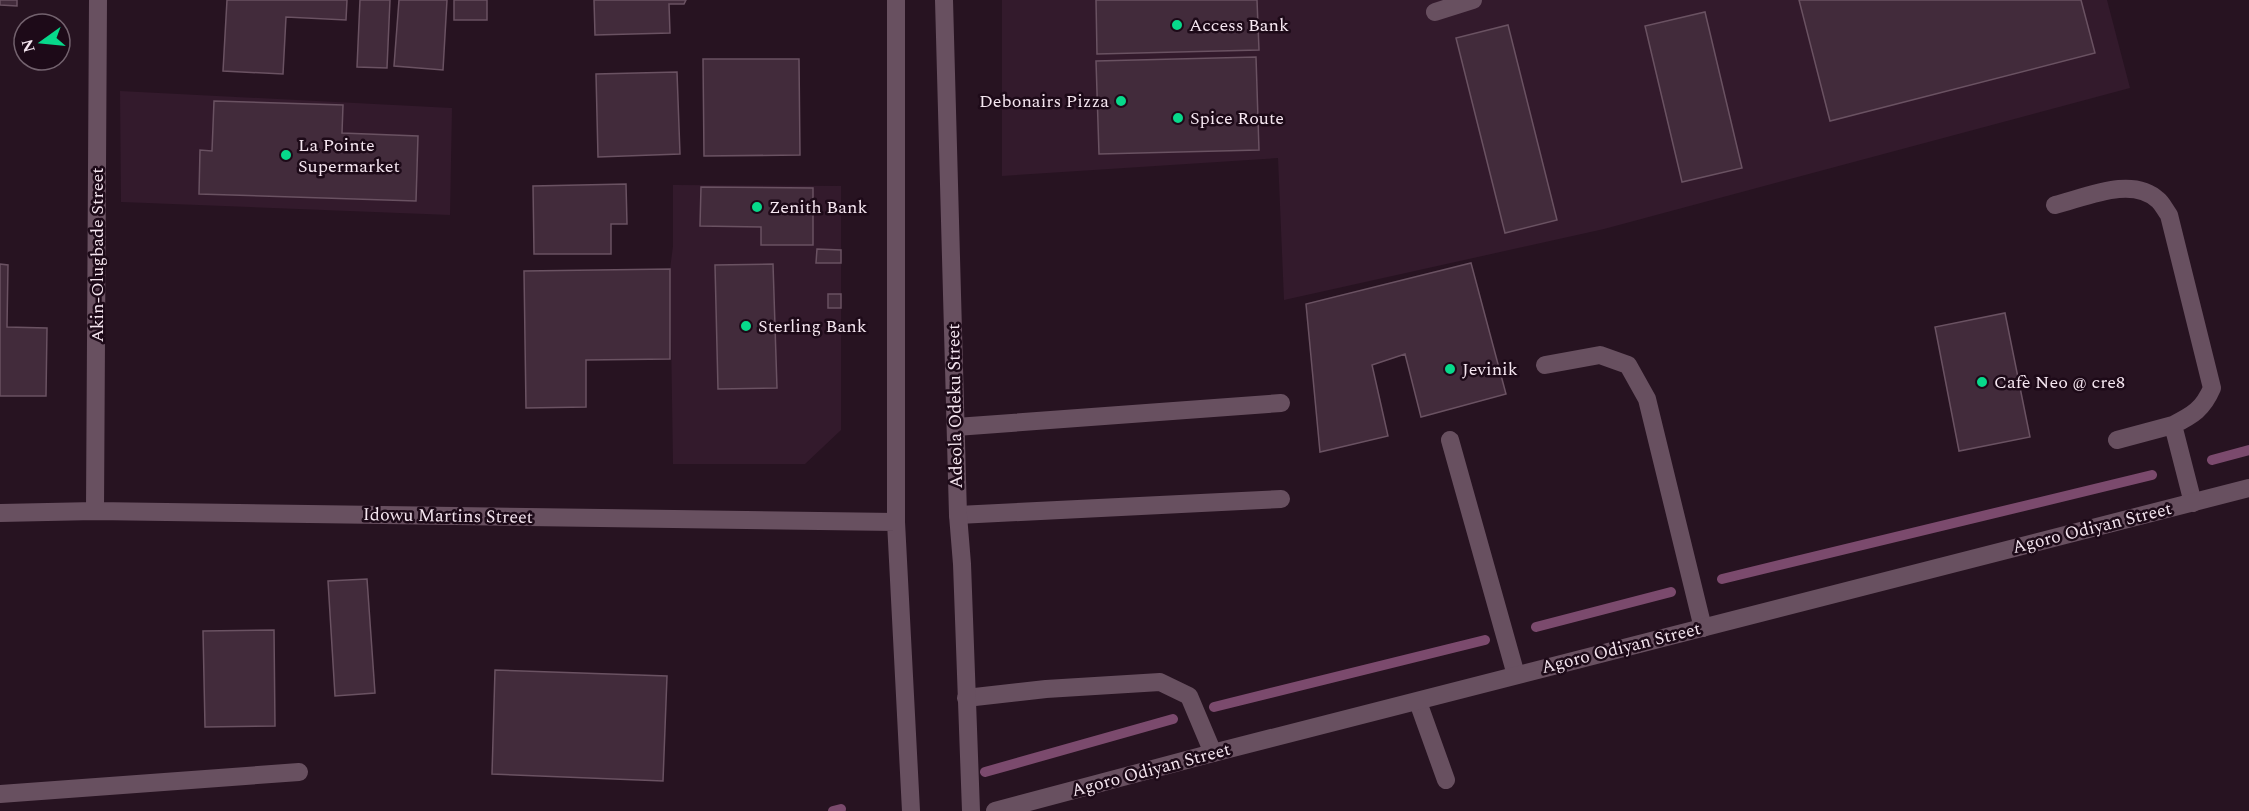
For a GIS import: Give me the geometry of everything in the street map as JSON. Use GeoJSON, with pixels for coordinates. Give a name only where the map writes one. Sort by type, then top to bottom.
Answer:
{"type":"FeatureCollection","features":[{"type":"Feature","properties":{"kind":"street","name":"Akin-Olugbade Street"},"geometry":{"type":"LineString","coordinates":[[95,511],[98,0]]}},
{"type":"Feature","properties":{"kind":"street"},"geometry":{"type":"LineString","coordinates":[[896,0],[896,522],[910,811]]}},
{"type":"Feature","properties":{"kind":"street","name":"Adeola Odeku Street"},"geometry":{"type":"LineString","coordinates":[[944,0],[958,515],[962,564],[971,811]]}},
{"type":"Feature","properties":{"kind":"street"},"geometry":{"type":"LineString","coordinates":[[1435,12],[1473,0]]}},
{"type":"Feature","properties":{"kind":"street"},"geometry":{"type":"LineString","coordinates":[[2055,205],[2118,189],[2142,190],[2158,200],[2169,215],[2212,388],[2206,403],[2190,417],[2173,425],[2117,440]]}},
{"type":"Feature","properties":{"kind":"street"},"geometry":{"type":"LineString","coordinates":[[1545,365],[1600,355],[1628,365],[1647,399],[1703,627]]}},
{"type":"Feature","properties":{"kind":"street"},"geometry":{"type":"LineString","coordinates":[[956,428],[1281,403]]}},
{"type":"Feature","properties":{"kind":"street"},"geometry":{"type":"LineString","coordinates":[[2173,425],[2193,502]]}},
{"type":"Feature","properties":{"kind":"street"},"geometry":{"type":"LineString","coordinates":[[1450,440],[1516,675]]}},
{"type":"Feature","properties":{"kind":"street","name":"Agoro Odiyan Street"},"geometry":{"type":"LineString","coordinates":[[994,811],[2249,488]]}},
{"type":"Feature","properties":{"kind":"street"},"geometry":{"type":"LineString","coordinates":[[958,515],[1281,499]]}},
{"type":"Feature","properties":{"kind":"street","name":"Idowu Martins Street"},"geometry":{"type":"LineString","coordinates":[[0,513],[95,511],[896,522]]}},
{"type":"Feature","properties":{"kind":"street"},"geometry":{"type":"LineString","coordinates":[[966,698],[1160,682],[1189,696],[1213,753]]}},
{"type":"Feature","properties":{"kind":"street"},"geometry":{"type":"LineString","coordinates":[[1418,702],[1446,780]]}},
{"type":"Feature","properties":{"kind":"street"},"geometry":{"type":"LineString","coordinates":[[0,794],[299,772]]}},
{"type":"Feature","properties":{"kind":"shaded area"},"geometry":{"type":"Polygon","coordinates":[[[1002,0],[2107,0],[2130,88],[1604,229],[1284,300],[1278,158],[1002,176],[1002,0]]]}},
{"type":"Feature","properties":{"kind":"shaded area","name":"La Pointe Supermarket"},"geometry":{"type":"Polygon","coordinates":[[[120,91],[452,108],[450,215],[121,202],[120,91]]]}},
{"type":"Feature","properties":{"kind":"shaded area"},"geometry":{"type":"Polygon","coordinates":[[[673,185],[841,186],[841,430],[805,464],[673,464],[670,269],[673,246],[673,185]]]}},
{"type":"Feature","properties":{"kind":"building"},"geometry":{"type":"Polygon","coordinates":[[[0,0],[17,0],[17,6],[0,5],[0,0]]]}},
{"type":"Feature","properties":{"kind":"building"},"geometry":{"type":"Polygon","coordinates":[[[227,0],[347,0],[346,20],[286,17],[283,74],[223,71],[227,0]]]}},
{"type":"Feature","properties":{"kind":"building"},"geometry":{"type":"Polygon","coordinates":[[[360,0],[390,0],[387,68],[357,67],[360,0]]]}},
{"type":"Feature","properties":{"kind":"building"},"geometry":{"type":"Polygon","coordinates":[[[399,0],[447,0],[443,70],[394,66],[399,0]]]}},
{"type":"Feature","properties":{"kind":"building"},"geometry":{"type":"Polygon","coordinates":[[[454,0],[487,0],[487,20],[454,20],[454,0]]]}},
{"type":"Feature","properties":{"kind":"building"},"geometry":{"type":"Polygon","coordinates":[[[594,0],[686,0],[684,4],[669,4],[670,33],[595,35],[594,0]]]}},
{"type":"Feature","properties":{"kind":"building","name":"Access Bank"},"geometry":{"type":"Polygon","coordinates":[[[1096,0],[1257,0],[1259,50],[1097,54],[1096,0]]]}},
{"type":"Feature","properties":{"kind":"building"},"geometry":{"type":"Polygon","coordinates":[[[1799,0],[2081,0],[2095,53],[1830,121],[1799,0]]]}},
{"type":"Feature","properties":{"kind":"building"},"geometry":{"type":"Polygon","coordinates":[[[1705,12],[1742,168],[1682,182],[1645,26],[1705,12]]]}},
{"type":"Feature","properties":{"kind":"building"},"geometry":{"type":"Polygon","coordinates":[[[1508,25],[1557,220],[1505,233],[1456,38],[1508,25]]]}},
{"type":"Feature","properties":{"kind":"building"},"geometry":{"type":"Polygon","coordinates":[[[1256,57],[1259,150],[1099,154],[1096,61],[1256,57]]]}},
{"type":"Feature","properties":{"kind":"building"},"geometry":{"type":"Polygon","coordinates":[[[703,59],[799,59],[800,155],[704,156],[703,59]]]}},
{"type":"Feature","properties":{"kind":"building"},"geometry":{"type":"Polygon","coordinates":[[[677,72],[680,154],[598,157],[596,74],[677,72]]]}},
{"type":"Feature","properties":{"kind":"building"},"geometry":{"type":"Polygon","coordinates":[[[214,101],[343,105],[342,133],[418,136],[416,201],[199,194],[200,150],[212,151],[214,101]]]}},
{"type":"Feature","properties":{"kind":"building"},"geometry":{"type":"Polygon","coordinates":[[[626,184],[627,224],[611,224],[611,254],[534,254],[533,186],[626,184]]]}},
{"type":"Feature","properties":{"kind":"building","name":"Zenith Bank"},"geometry":{"type":"Polygon","coordinates":[[[701,187],[813,188],[813,245],[761,245],[761,227],[700,226],[701,187]]]}},
{"type":"Feature","properties":{"kind":"building"},"geometry":{"type":"Polygon","coordinates":[[[817,249],[841,250],[841,263],[816,263],[817,249]]]}},
{"type":"Feature","properties":{"kind":"building"},"geometry":{"type":"Polygon","coordinates":[[[1471,263],[1506,394],[1421,417],[1405,354],[1372,365],[1388,436],[1320,452],[1306,304],[1471,263]]]}},
{"type":"Feature","properties":{"kind":"building"},"geometry":{"type":"Polygon","coordinates":[[[0,264],[8,265],[7,327],[47,328],[46,396],[0,396],[0,264]]]}},
{"type":"Feature","properties":{"kind":"building","name":"Sterling Bank"},"geometry":{"type":"Polygon","coordinates":[[[773,264],[777,388],[718,389],[715,265],[773,264]]]}},
{"type":"Feature","properties":{"kind":"building"},"geometry":{"type":"Polygon","coordinates":[[[670,269],[670,359],[586,360],[586,407],[526,408],[524,271],[670,269]]]}},
{"type":"Feature","properties":{"kind":"building"},"geometry":{"type":"Polygon","coordinates":[[[828,294],[841,294],[841,308],[828,308],[828,294]]]}},
{"type":"Feature","properties":{"kind":"building","name":"Cafè Neo @ cre8"},"geometry":{"type":"Polygon","coordinates":[[[2005,313],[2030,437],[1959,451],[1935,327],[2005,313]]]}},
{"type":"Feature","properties":{"kind":"building"},"geometry":{"type":"Polygon","coordinates":[[[367,579],[375,693],[335,696],[328,581],[367,579]]]}},
{"type":"Feature","properties":{"kind":"building"},"geometry":{"type":"Polygon","coordinates":[[[274,630],[275,726],[205,727],[203,631],[274,630]]]}},
{"type":"Feature","properties":{"kind":"building"},"geometry":{"type":"Polygon","coordinates":[[[495,670],[667,676],[663,781],[492,774],[495,670]]]}},
{"type":"Feature","properties":{"kind":"waterway"},"geometry":{"type":"LineString","coordinates":[[2212,460],[2249,450]]}},
{"type":"Feature","properties":{"kind":"waterway"},"geometry":{"type":"LineString","coordinates":[[1722,579],[2152,475]]}},
{"type":"Feature","properties":{"kind":"waterway"},"geometry":{"type":"LineString","coordinates":[[1536,627],[1671,592]]}},
{"type":"Feature","properties":{"kind":"waterway"},"geometry":{"type":"LineString","coordinates":[[1214,707],[1485,640]]}},
{"type":"Feature","properties":{"kind":"waterway"},"geometry":{"type":"LineString","coordinates":[[985,772],[1173,719]]}},
{"type":"Feature","properties":{"kind":"waterway"},"geometry":{"type":"LineString","coordinates":[[833,811],[841,809]]}},
{"type":"Feature","properties":{"kind":"place","name":"Access Bank"},"geometry":{"type":"Point","coordinates":[1177,25]}},
{"type":"Feature","properties":{"kind":"place","name":"Debonairs Pizza"},"geometry":{"type":"Point","coordinates":[1121,101]}},
{"type":"Feature","properties":{"kind":"place","name":"Spice Route"},"geometry":{"type":"Point","coordinates":[1178,118]}},
{"type":"Feature","properties":{"kind":"place","name":"La Pointe Supermarket"},"geometry":{"type":"Point","coordinates":[286,155]}},
{"type":"Feature","properties":{"kind":"place","name":"Zenith Bank"},"geometry":{"type":"Point","coordinates":[757,207]}},
{"type":"Feature","properties":{"kind":"place","name":"Sterling Bank"},"geometry":{"type":"Point","coordinates":[746,326]}},
{"type":"Feature","properties":{"kind":"place","name":"Jevinik"},"geometry":{"type":"Point","coordinates":[1450,369]}},
{"type":"Feature","properties":{"kind":"place","name":"Cafè Neo @ cre8"},"geometry":{"type":"Point","coordinates":[1982,382]}}]}
